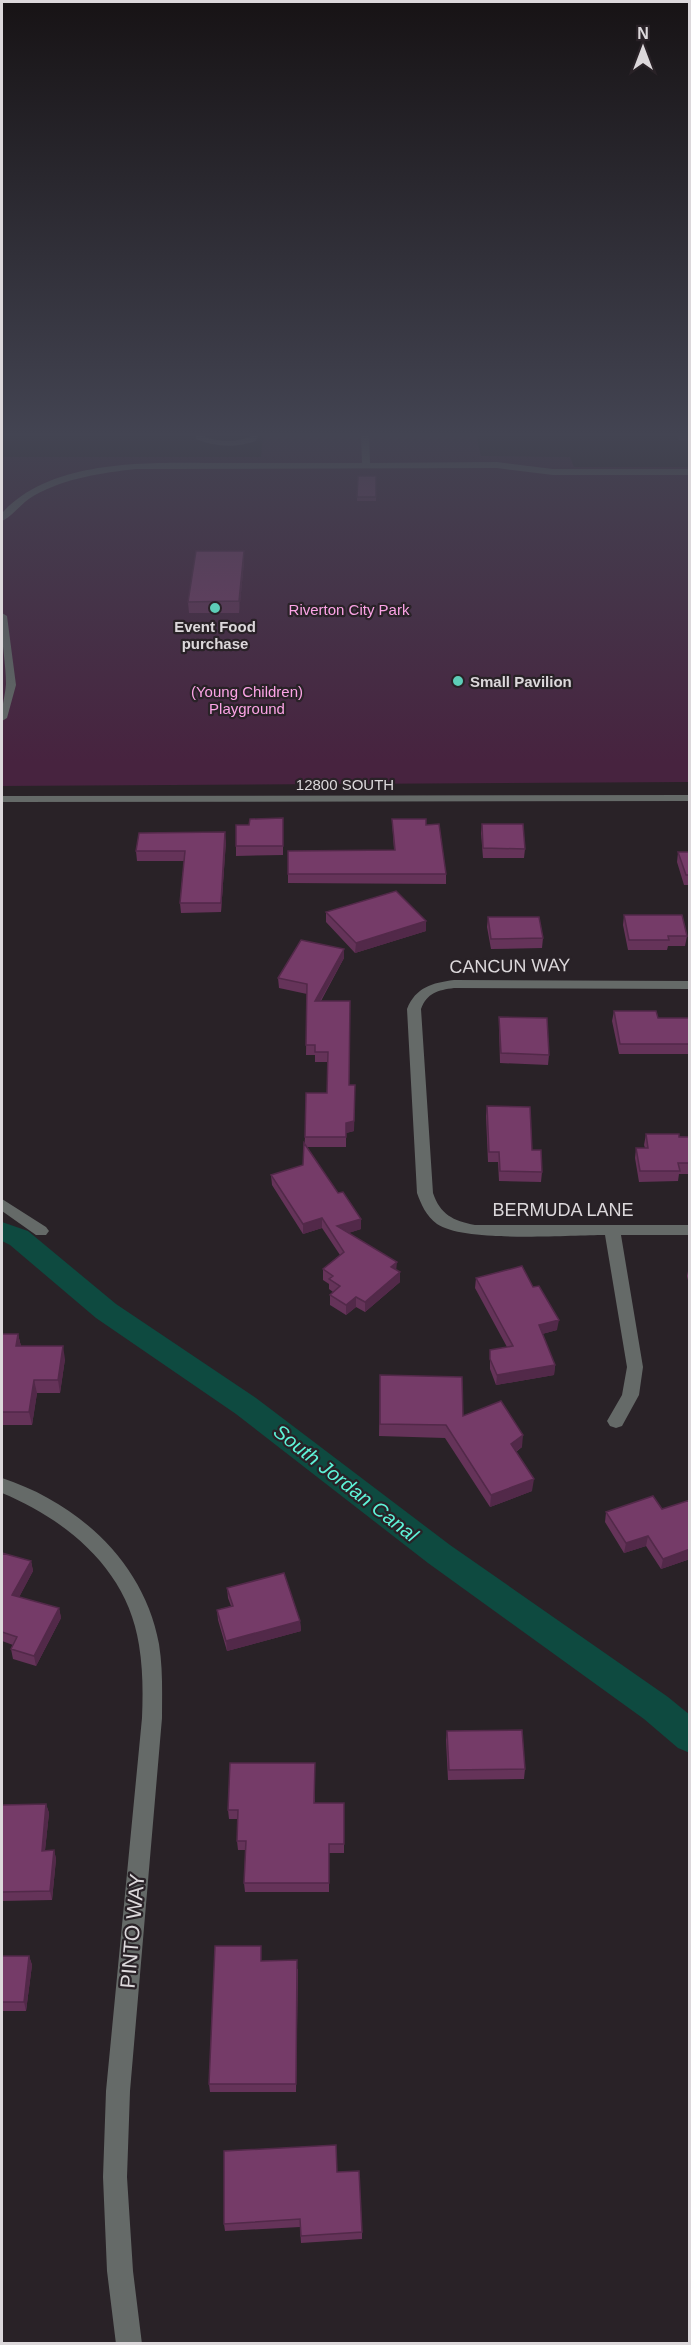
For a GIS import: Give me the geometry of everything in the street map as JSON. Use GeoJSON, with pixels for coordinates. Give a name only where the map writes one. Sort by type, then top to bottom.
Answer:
{"type":"FeatureCollection","features":[{"type":"Feature","properties":{"kind":"street"},"geometry":{"type":"LineString","coordinates":[[2,616],[10,685],[2,718]]}},
{"type":"Feature","properties":{"kind":"street","name":"12800 SOUTH"},"geometry":{"type":"LineString","coordinates":[[2,799],[690,798]]}},
{"type":"Feature","properties":{"kind":"street","name":"CANCUN WAY"},"geometry":{"type":"LineString","coordinates":[[439,1219],[429,1207],[425,1193],[414,1009],[417,999],[424,990],[454,984],[690,985]]}},
{"type":"Feature","properties":{"kind":"street"},"geometry":{"type":"LineString","coordinates":[[2,1204],[41,1231]]}},
{"type":"Feature","properties":{"kind":"street","name":"BERMUDA LANE"},"geometry":{"type":"LineString","coordinates":[[439,1219],[456,1227],[475,1230],[690,1230]]}},
{"type":"Feature","properties":{"kind":"street"},"geometry":{"type":"LineString","coordinates":[[612,1230],[634,1367],[630,1395],[616,1421]]}},
{"type":"Feature","properties":{"kind":"street","name":"PINTO WAY"},"geometry":{"type":"LineString","coordinates":[[2,1485],[24,1493],[58,1511],[91,1536],[117,1566],[137,1603],[148,1639],[153,1677],[152,1718],[118,2091],[116,2201],[120,2271],[129,2343]]}},
{"type":"Feature","properties":{"kind":"green space","name":"Riverton City Park"},"geometry":{"type":"Polygon","coordinates":[[[2,543],[689,543],[689,782],[2,786],[2,543]]]}},
{"type":"Feature","properties":{"kind":"building"},"geometry":{"type":"Polygon","coordinates":[[[196,551],[244,551],[239,601],[188,602],[196,551]]]}},
{"type":"Feature","properties":{"kind":"building"},"geometry":{"type":"Polygon","coordinates":[[[283,818],[283,846],[236,846],[236,825],[249,825],[250,819],[283,818]]]}},
{"type":"Feature","properties":{"kind":"building"},"geometry":{"type":"Polygon","coordinates":[[[392,819],[426,819],[426,825],[439,824],[446,874],[288,874],[288,851],[395,850],[392,819]]]}},
{"type":"Feature","properties":{"kind":"building"},"geometry":{"type":"Polygon","coordinates":[[[482,824],[523,824],[525,849],[483,848],[482,824]]]}},
{"type":"Feature","properties":{"kind":"building"},"geometry":{"type":"Polygon","coordinates":[[[225,832],[221,903],[180,903],[185,851],[136,851],[139,833],[225,832]]]}},
{"type":"Feature","properties":{"kind":"building"},"geometry":{"type":"Polygon","coordinates":[[[678,852],[690,852],[690,875],[686,875],[678,852]]]}},
{"type":"Feature","properties":{"kind":"building"},"geometry":{"type":"Polygon","coordinates":[[[396,891],[426,921],[356,943],[326,912],[396,891]]]}},
{"type":"Feature","properties":{"kind":"building"},"geometry":{"type":"Polygon","coordinates":[[[624,915],[682,915],[687,936],[668,936],[669,940],[629,940],[624,915]]]}},
{"type":"Feature","properties":{"kind":"building"},"geometry":{"type":"Polygon","coordinates":[[[488,917],[539,917],[543,938],[491,939],[488,917]]]}},
{"type":"Feature","properties":{"kind":"building"},"geometry":{"type":"Polygon","coordinates":[[[301,940],[344,949],[315,1001],[350,1001],[349,1085],[355,1085],[354,1121],[346,1123],[346,1137],[305,1137],[306,1093],[327,1093],[328,1052],[315,1052],[315,1045],[306,1045],[307,984],[278,978],[301,940]]]}},
{"type":"Feature","properties":{"kind":"building"},"geometry":{"type":"Polygon","coordinates":[[[614,1011],[656,1011],[658,1018],[690,1018],[690,1044],[620,1044],[614,1011]]]}},
{"type":"Feature","properties":{"kind":"building"},"geometry":{"type":"Polygon","coordinates":[[[499,1017],[547,1018],[549,1055],[501,1053],[499,1017]]]}},
{"type":"Feature","properties":{"kind":"building"},"geometry":{"type":"Polygon","coordinates":[[[487,1106],[530,1107],[532,1150],[541,1150],[542,1172],[500,1171],[499,1152],[489,1152],[487,1106]]]}},
{"type":"Feature","properties":{"kind":"building"},"geometry":{"type":"Polygon","coordinates":[[[646,1134],[679,1134],[679,1137],[690,1137],[690,1163],[678,1163],[680,1171],[640,1171],[636,1148],[648,1148],[646,1134]]]}},
{"type":"Feature","properties":{"kind":"building"},"geometry":{"type":"Polygon","coordinates":[[[304,1143],[338,1193],[343,1192],[361,1219],[337,1226],[397,1262],[391,1267],[400,1272],[365,1302],[356,1297],[346,1305],[330,1295],[340,1286],[329,1279],[333,1276],[323,1269],[344,1252],[322,1218],[303,1224],[271,1175],[303,1165],[304,1143]]]}},
{"type":"Feature","properties":{"kind":"building"},"geometry":{"type":"Polygon","coordinates":[[[522,1266],[533,1287],[539,1286],[559,1320],[539,1325],[555,1365],[497,1375],[490,1359],[490,1350],[513,1346],[476,1278],[522,1266]]]}},
{"type":"Feature","properties":{"kind":"building"},"geometry":{"type":"Polygon","coordinates":[[[2,1334],[18,1334],[16,1346],[63,1346],[58,1380],[34,1380],[29,1412],[2,1412],[2,1334]]]}},
{"type":"Feature","properties":{"kind":"building"},"geometry":{"type":"Polygon","coordinates":[[[380,1375],[462,1377],[463,1416],[501,1401],[523,1435],[511,1444],[534,1479],[491,1495],[446,1425],[380,1424],[380,1375]]]}},
{"type":"Feature","properties":{"kind":"building"},"geometry":{"type":"Polygon","coordinates":[[[653,1496],[662,1509],[690,1500],[690,1549],[663,1559],[648,1536],[626,1543],[606,1512],[653,1496]]]}},
{"type":"Feature","properties":{"kind":"building"},"geometry":{"type":"Polygon","coordinates":[[[2,1553],[31,1561],[12,1595],[59,1608],[34,1656],[11,1649],[17,1637],[2,1632],[2,1553]]]}},
{"type":"Feature","properties":{"kind":"building"},"geometry":{"type":"Polygon","coordinates":[[[284,1573],[300,1621],[226,1641],[217,1610],[233,1606],[227,1588],[284,1573]]]}},
{"type":"Feature","properties":{"kind":"building"},"geometry":{"type":"Polygon","coordinates":[[[522,1730],[525,1769],[449,1770],[447,1731],[522,1730]]]}},
{"type":"Feature","properties":{"kind":"building"},"geometry":{"type":"Polygon","coordinates":[[[230,1763],[315,1763],[314,1803],[344,1803],[344,1844],[329,1844],[329,1883],[244,1883],[246,1841],[237,1841],[238,1810],[228,1810],[230,1763]]]}},
{"type":"Feature","properties":{"kind":"building"},"geometry":{"type":"Polygon","coordinates":[[[46,1804],[42,1851],[54,1850],[50,1891],[2,1892],[2,1805],[46,1804]]]}},
{"type":"Feature","properties":{"kind":"building"},"geometry":{"type":"Polygon","coordinates":[[[215,1946],[261,1946],[261,1961],[297,1960],[296,2084],[209,2084],[215,1946]]]}},
{"type":"Feature","properties":{"kind":"building"},"geometry":{"type":"Polygon","coordinates":[[[2,1956],[29,1956],[24,2002],[2,2002],[2,1956]]]}},
{"type":"Feature","properties":{"kind":"building"},"geometry":{"type":"Polygon","coordinates":[[[336,2145],[337,2172],[359,2171],[362,2232],[301,2236],[300,2219],[224,2224],[224,2151],[336,2145]]]}},
{"type":"Feature","properties":{"kind":"waterway","name":"South Jordan Canal"},"geometry":{"type":"LineString","coordinates":[[2,1231],[19,1238],[106,1311],[246,1406],[439,1554],[656,1708],[690,1737]]}},
{"type":"Feature","properties":{"kind":"place","name":"Event Food purchase"},"geometry":{"type":"Point","coordinates":[215,608]}},
{"type":"Feature","properties":{"kind":"place","name":"Small Pavilion"},"geometry":{"type":"Point","coordinates":[458,681]}},
{"type":"Feature","properties":{"kind":"park label","name":"(Young Children) Playground"},"geometry":{"type":"Point","coordinates":[247,700]}}]}
